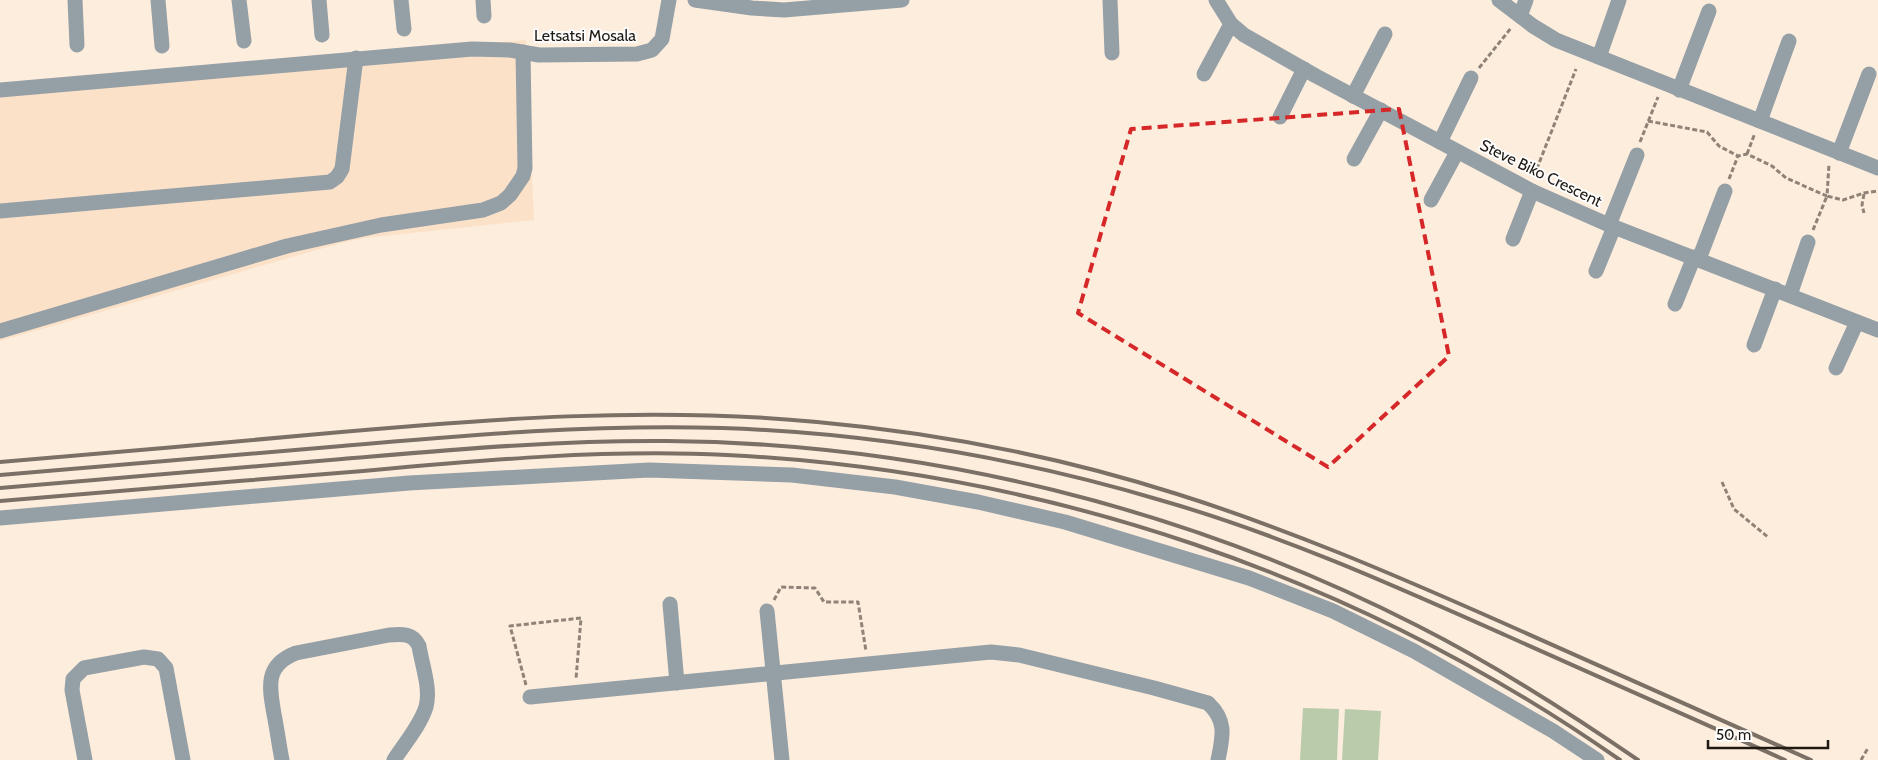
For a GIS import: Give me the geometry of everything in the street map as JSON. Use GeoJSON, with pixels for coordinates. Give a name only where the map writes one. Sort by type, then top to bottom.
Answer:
{"type":"FeatureCollection","features":[{"type":"Feature","properties":{"kind":"street"},"geometry":{"type":"LineString","coordinates":[[75,0],[77,45]]}},
{"type":"Feature","properties":{"kind":"street"},"geometry":{"type":"LineString","coordinates":[[158,0],[162,46]]}},
{"type":"Feature","properties":{"kind":"street"},"geometry":{"type":"LineString","coordinates":[[239,0],[244,41]]}},
{"type":"Feature","properties":{"kind":"street"},"geometry":{"type":"LineString","coordinates":[[319,0],[322,35]]}},
{"type":"Feature","properties":{"kind":"street"},"geometry":{"type":"LineString","coordinates":[[401,0],[404,29]]}},
{"type":"Feature","properties":{"kind":"street"},"geometry":{"type":"LineString","coordinates":[[483,0],[484,16]]}},
{"type":"Feature","properties":{"kind":"street","name":"Letsatsi Mosala"},"geometry":{"type":"LineString","coordinates":[[0,90],[472,49],[524,52],[539,55],[637,54],[652,50],[662,39],[669,0]]}},
{"type":"Feature","properties":{"kind":"street"},"geometry":{"type":"LineString","coordinates":[[695,0],[752,8],[784,10],[902,0]]}},
{"type":"Feature","properties":{"kind":"street"},"geometry":{"type":"LineString","coordinates":[[1110,0],[1112,53]]}},
{"type":"Feature","properties":{"kind":"street","name":"Steve Biko Crescent"},"geometry":{"type":"LineString","coordinates":[[1216,0],[1231,24],[1244,35],[1532,191],[1612,226],[1878,330]]}},
{"type":"Feature","properties":{"kind":"street"},"geometry":{"type":"LineString","coordinates":[[1499,0],[1544,34],[1878,168]]}},
{"type":"Feature","properties":{"kind":"street"},"geometry":{"type":"LineString","coordinates":[[1520,16],[1526,0]]}},
{"type":"Feature","properties":{"kind":"street"},"geometry":{"type":"LineString","coordinates":[[1599,57],[1619,0]]}},
{"type":"Feature","properties":{"kind":"street"},"geometry":{"type":"LineString","coordinates":[[1680,90],[1709,11]]}},
{"type":"Feature","properties":{"kind":"street"},"geometry":{"type":"LineString","coordinates":[[1204,74],[1231,24]]}},
{"type":"Feature","properties":{"kind":"street"},"geometry":{"type":"LineString","coordinates":[[1354,96],[1385,34]]}},
{"type":"Feature","properties":{"kind":"street"},"geometry":{"type":"LineString","coordinates":[[1760,121],[1789,41]]}},
{"type":"Feature","properties":{"kind":"street"},"geometry":{"type":"LineString","coordinates":[[0,331],[287,246],[381,225],[474,212],[501,203],[510,195],[525,168],[524,52]]}},
{"type":"Feature","properties":{"kind":"street"},"geometry":{"type":"LineString","coordinates":[[0,211],[330,182],[337,177],[342,169],[356,58]]}},
{"type":"Feature","properties":{"kind":"street"},"geometry":{"type":"LineString","coordinates":[[1280,116],[1304,69]]}},
{"type":"Feature","properties":{"kind":"street"},"geometry":{"type":"LineString","coordinates":[[1839,153],[1869,74]]}},
{"type":"Feature","properties":{"kind":"street"},"geometry":{"type":"LineString","coordinates":[[1440,142],[1471,78]]}},
{"type":"Feature","properties":{"kind":"street"},"geometry":{"type":"LineString","coordinates":[[1354,159],[1381,110]]}},
{"type":"Feature","properties":{"kind":"street"},"geometry":{"type":"LineString","coordinates":[[1431,200],[1457,152]]}},
{"type":"Feature","properties":{"kind":"street"},"geometry":{"type":"LineString","coordinates":[[1596,271],[1637,155]]}},
{"type":"Feature","properties":{"kind":"street"},"geometry":{"type":"LineString","coordinates":[[1513,239],[1532,191]]}},
{"type":"Feature","properties":{"kind":"street"},"geometry":{"type":"LineString","coordinates":[[1675,304],[1697,258],[1725,191]]}},
{"type":"Feature","properties":{"kind":"street"},"geometry":{"type":"LineString","coordinates":[[1790,295],[1808,242]]}},
{"type":"Feature","properties":{"kind":"street"},"geometry":{"type":"LineString","coordinates":[[1754,346],[1775,290]]}},
{"type":"Feature","properties":{"kind":"street"},"geometry":{"type":"LineString","coordinates":[[1836,368],[1857,322]]}},
{"type":"Feature","properties":{"kind":"street"},"geometry":{"type":"LineString","coordinates":[[0,518],[409,483],[649,470],[792,476],[895,487],[978,502],[1064,522],[1257,581],[1333,611],[1414,651],[1553,731],[1597,760]]}},
{"type":"Feature","properties":{"kind":"street"},"geometry":{"type":"LineString","coordinates":[[670,604],[677,683]]}},
{"type":"Feature","properties":{"kind":"street"},"geometry":{"type":"LineString","coordinates":[[767,611],[782,760]]}},
{"type":"Feature","properties":{"kind":"street"},"geometry":{"type":"LineString","coordinates":[[282,760],[270,684],[276,666],[284,658],[296,653],[401,634],[416,640],[419,646],[427,697],[426,707],[421,719],[394,760]]}},
{"type":"Feature","properties":{"kind":"street"},"geometry":{"type":"LineString","coordinates":[[530,698],[574,692],[963,654],[1004,653],[1208,703],[1214,709],[1223,727],[1223,738],[1218,760]]}},
{"type":"Feature","properties":{"kind":"street"},"geometry":{"type":"LineString","coordinates":[[85,760],[72,690],[73,678],[84,668],[144,657],[158,659],[166,668],[184,760]]}},
{"type":"Feature","properties":{"kind":"path"},"geometry":{"type":"LineString","coordinates":[[1471,78],[1493,54],[1520,16]]}},
{"type":"Feature","properties":{"kind":"path"},"geometry":{"type":"LineString","coordinates":[[1532,191],[1535,174],[1576,68]]}},
{"type":"Feature","properties":{"kind":"path"},"geometry":{"type":"LineString","coordinates":[[1637,155],[1640,139],[1664,83]]}},
{"type":"Feature","properties":{"kind":"path"},"geometry":{"type":"LineString","coordinates":[[1648,121],[1707,132],[1718,146],[1738,156],[1747,154],[1772,166],[1786,178],[1827,196],[1842,200],[1878,191]]}},
{"type":"Feature","properties":{"kind":"path"},"geometry":{"type":"LineString","coordinates":[[1747,154],[1760,121]]}},
{"type":"Feature","properties":{"kind":"path"},"geometry":{"type":"LineString","coordinates":[[1808,242],[1827,196],[1830,163],[1839,153]]}},
{"type":"Feature","properties":{"kind":"path"},"geometry":{"type":"LineString","coordinates":[[1725,191],[1738,156]]}},
{"type":"Feature","properties":{"kind":"path"},"geometry":{"type":"LineString","coordinates":[[1864,193],[1862,205],[1864,213]]}},
{"type":"Feature","properties":{"kind":"path"},"geometry":{"type":"LineString","coordinates":[[1722,482],[1734,508],[1769,538]]}},
{"type":"Feature","properties":{"kind":"path"},"geometry":{"type":"LineString","coordinates":[[767,611],[781,587],[815,588],[824,602],[858,602],[868,664]]}},
{"type":"Feature","properties":{"kind":"path"},"geometry":{"type":"LineString","coordinates":[[530,698],[510,626],[581,618],[574,692]]}},
{"type":"Feature","properties":{"kind":"path"},"geometry":{"type":"LineString","coordinates":[[1861,760],[1868,748]]}},
{"type":"Feature","properties":{"kind":"highlighted area"},"geometry":{"type":"Polygon","coordinates":[[[1399,109],[1449,356],[1328,467],[1078,313],[1131,129],[1399,109]]]}},
{"type":"Feature","properties":{"kind":"shaded area"},"geometry":{"type":"Polygon","coordinates":[[[526,40],[534,220],[365,238],[341,243],[0,341],[0,85],[526,40]]]}},
{"type":"Feature","properties":{"kind":"green space"},"geometry":{"type":"Polygon","coordinates":[[[1303,708],[1339,709],[1337,760],[1300,760],[1303,708]]]}},
{"type":"Feature","properties":{"kind":"green space"},"geometry":{"type":"Polygon","coordinates":[[[1345,709],[1381,711],[1378,760],[1342,760],[1345,709]]]}},
{"type":"Feature","properties":{"kind":"railway"},"geometry":{"type":"LineString","coordinates":[[0,462],[381,429],[568,416],[692,415],[755,417],[863,427],[954,440],[999,448],[1089,469],[1177,494],[1260,522],[1421,587],[1811,760]]}},
{"type":"Feature","properties":{"kind":"railway"},"geometry":{"type":"LineString","coordinates":[[0,475],[437,438],[579,429],[674,427],[778,431],[833,435],[944,450],[998,460],[1107,485],[1248,528],[1292,544],[1421,598],[1785,760]]}},
{"type":"Feature","properties":{"kind":"railway"},"geometry":{"type":"LineString","coordinates":[[0,488],[464,449],[626,441],[764,445],[862,454],[958,469],[1053,490],[1147,516],[1240,548],[1330,584],[1418,626],[1475,656],[1557,706],[1638,760]]}},
{"type":"Feature","properties":{"kind":"railway"},"geometry":{"type":"LineString","coordinates":[[0,501],[499,460],[636,453],[727,455],[846,465],[965,484],[1081,510],[1195,544],[1306,587],[1415,637],[1519,695],[1620,760]]}}]}
